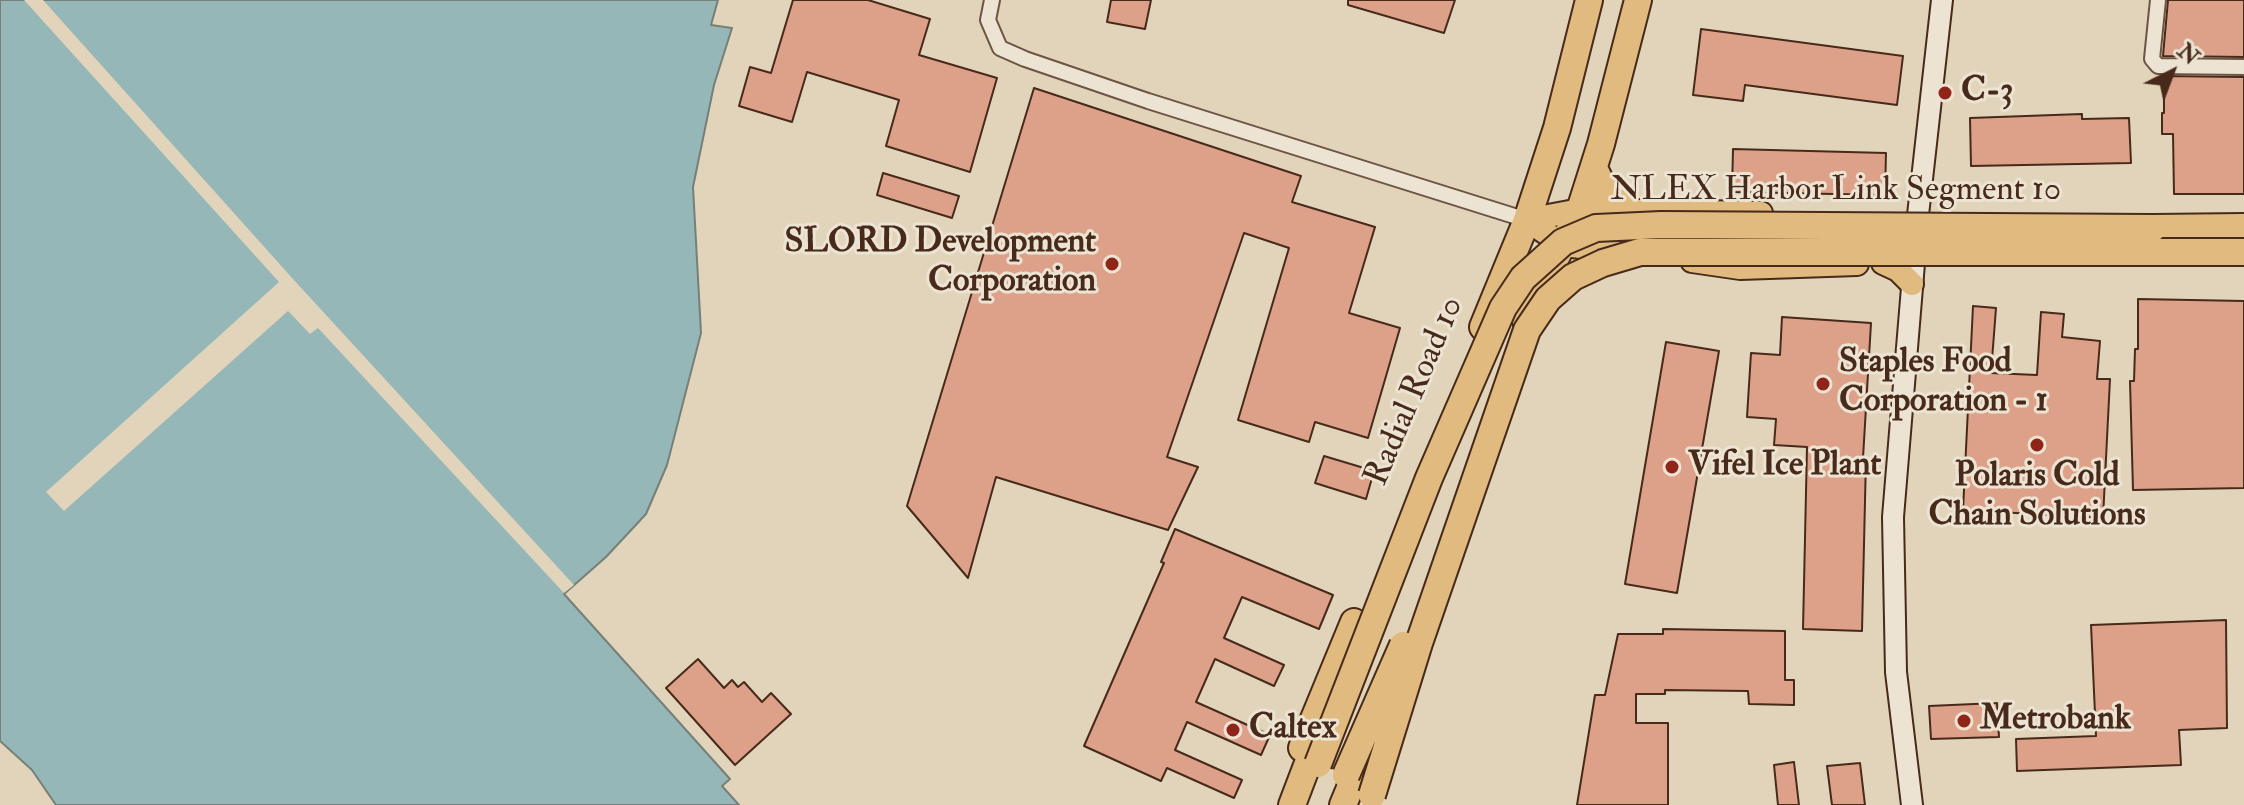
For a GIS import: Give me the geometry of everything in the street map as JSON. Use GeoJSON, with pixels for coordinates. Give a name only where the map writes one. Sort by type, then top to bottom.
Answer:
{"type":"FeatureCollection","features":[{"type":"Feature","properties":{"kind":"highway","name":"Radial Road 10"},"geometry":{"type":"LineString","coordinates":[[1292,805],[1382,566],[1527,220],[1557,128],[1589,0]]}},
{"type":"Feature","properties":{"kind":"highway","name":"Radial Road 10"},"geometry":{"type":"LineString","coordinates":[[1343,805],[1371,737],[1522,322],[1580,210],[1638,0]]}},
{"type":"Feature","properties":{"kind":"highway"},"geometry":{"type":"LineString","coordinates":[[1594,168],[1605,191],[1630,211]]}},
{"type":"Feature","properties":{"kind":"highway","name":"NLEX Harbor Link Segment 10"},"geometry":{"type":"LineString","coordinates":[[1429,478],[1512,293],[1551,251],[1574,235],[1588,230],[1661,225],[2244,227]]}},
{"type":"Feature","properties":{"kind":"highway"},"geometry":{"type":"LineString","coordinates":[[1532,304],[1555,281],[1582,263],[1612,250]]}},
{"type":"Feature","properties":{"kind":"highway","name":"NLEX Harbor Link Segment 10"},"geometry":{"type":"LineString","coordinates":[[1468,495],[1527,330],[1537,312],[1563,283],[1620,257],[1660,251],[2244,252]]}},
{"type":"Feature","properties":{"kind":"highway"},"geometry":{"type":"LineString","coordinates":[[1318,764],[1429,478]]}},
{"type":"Feature","properties":{"kind":"highway"},"geometry":{"type":"LineString","coordinates":[[1278,805],[1354,622],[1429,478]]}},
{"type":"Feature","properties":{"kind":"highway"},"geometry":{"type":"LineString","coordinates":[[1346,775],[1468,495]]}},
{"type":"Feature","properties":{"kind":"highway"},"geometry":{"type":"LineString","coordinates":[[1368,805],[1468,495]]}},
{"type":"Feature","properties":{"kind":"highway"},"geometry":{"type":"LineString","coordinates":[[1325,716],[1371,737]]}},
{"type":"Feature","properties":{"kind":"main road"},"geometry":{"type":"LineString","coordinates":[[1912,805],[1896,672],[1893,517],[1918,215],[1942,0]]}},
{"type":"Feature","properties":{"kind":"main road"},"geometry":{"type":"LineString","coordinates":[[1527,220],[1580,210],[2244,218]]}},
{"type":"Feature","properties":{"kind":"main road"},"geometry":{"type":"LineString","coordinates":[[1527,220],[1563,245],[1740,268],[1883,263],[1913,273],[2244,259]]}},
{"type":"Feature","properties":{"kind":"street"},"geometry":{"type":"LineString","coordinates":[[992,0],[988,20],[1000,48],[1025,59],[1163,106],[1527,220]]}},
{"type":"Feature","properties":{"kind":"street"},"geometry":{"type":"LineString","coordinates":[[2158,0],[2152,59],[2158,66],[2244,67]]}},
{"type":"Feature","properties":{"kind":"street"},"geometry":{"type":"LineString","coordinates":[[1371,737],[1384,805]]}},
{"type":"Feature","properties":{"kind":"water"},"geometry":{"type":"Polygon","coordinates":[[[0,0],[718,0],[711,25],[732,28],[714,85],[693,187],[701,333],[667,465],[646,514],[606,557],[564,594],[730,779],[722,786],[739,805],[56,805],[32,770],[0,741],[0,0]]]}},
{"type":"Feature","properties":{"kind":"pier"},"geometry":{"type":"Polygon","coordinates":[[[24,0],[43,0],[293,279],[574,585],[564,593],[318,328],[310,334],[288,311],[64,511],[46,492],[279,282],[24,0]]]}},
{"type":"Feature","properties":{"kind":"building"},"geometry":{"type":"Polygon","coordinates":[[[793,0],[868,0],[930,19],[919,55],[997,78],[970,172],[886,146],[899,100],[807,72],[792,122],[739,106],[750,67],[771,73],[793,0]]]}},
{"type":"Feature","properties":{"kind":"building"},"geometry":{"type":"Polygon","coordinates":[[[1111,0],[1151,0],[1145,29],[1107,22],[1111,0]]]}},
{"type":"Feature","properties":{"kind":"building"},"geometry":{"type":"Polygon","coordinates":[[[1348,0],[1455,0],[1444,33],[1348,5],[1348,0]]]}},
{"type":"Feature","properties":{"kind":"building"},"geometry":{"type":"Polygon","coordinates":[[[2168,0],[2244,0],[2244,57],[2163,56],[2168,0]]]}},
{"type":"Feature","properties":{"kind":"building"},"geometry":{"type":"Polygon","coordinates":[[[1701,29],[1903,56],[1897,105],[1745,85],[1743,101],[1693,95],[1701,29]]]}},
{"type":"Feature","properties":{"kind":"building"},"geometry":{"type":"Polygon","coordinates":[[[2162,76],[2244,77],[2244,194],[2174,194],[2173,134],[2162,134],[2162,76]]]}},
{"type":"Feature","properties":{"kind":"building"},"geometry":{"type":"Polygon","coordinates":[[[1034,88],[1301,176],[1292,202],[1375,227],[1349,313],[1400,328],[1368,438],[1315,422],[1309,442],[1238,420],[1289,248],[1244,233],[1167,457],[1198,467],[1168,530],[996,477],[968,578],[907,506],[1034,88]]]}},
{"type":"Feature","properties":{"kind":"building"},"geometry":{"type":"Polygon","coordinates":[[[2082,114],[2082,119],[2129,118],[2131,163],[1971,166],[1970,118],[2082,114]]]}},
{"type":"Feature","properties":{"kind":"building"},"geometry":{"type":"Polygon","coordinates":[[[1733,149],[1886,153],[1885,195],[1732,192],[1733,149]]]}},
{"type":"Feature","properties":{"kind":"building"},"geometry":{"type":"Polygon","coordinates":[[[883,173],[959,196],[952,218],[877,195],[883,173]]]}},
{"type":"Feature","properties":{"kind":"building"},"geometry":{"type":"Polygon","coordinates":[[[2138,299],[2244,301],[2244,488],[2133,490],[2130,381],[2134,381],[2135,349],[2138,349],[2138,299]]]}},
{"type":"Feature","properties":{"kind":"building","name":"Polaris Cold Chain Solutions"},"geometry":{"type":"Polygon","coordinates":[[[1973,306],[1996,308],[1991,373],[2037,375],[2041,312],[2064,314],[2062,337],[2100,341],[2097,379],[2110,379],[2103,518],[1963,510],[1973,306]]]}},
{"type":"Feature","properties":{"kind":"building"},"geometry":{"type":"Polygon","coordinates":[[[1782,317],[1871,323],[1863,458],[1866,458],[1862,631],[1803,629],[1807,447],[1774,445],[1776,419],[1747,417],[1751,353],[1780,355],[1782,317]]]}},
{"type":"Feature","properties":{"kind":"building","name":"Vifel Ice Plant"},"geometry":{"type":"Polygon","coordinates":[[[1666,342],[1719,351],[1677,593],[1625,584],[1666,342]]]}},
{"type":"Feature","properties":{"kind":"building"},"geometry":{"type":"Polygon","coordinates":[[[1324,456],[1374,471],[1366,499],[1315,483],[1324,456]]]}},
{"type":"Feature","properties":{"kind":"building"},"geometry":{"type":"Polygon","coordinates":[[[1175,529],[1333,595],[1319,629],[1242,597],[1224,638],[1284,665],[1274,686],[1215,659],[1196,702],[1270,735],[1261,755],[1187,722],[1175,750],[1242,780],[1234,798],[1167,768],[1161,781],[1084,746],[1164,563],[1161,562],[1175,529]]]}},
{"type":"Feature","properties":{"kind":"building"},"geometry":{"type":"Polygon","coordinates":[[[2226,620],[2227,728],[2179,730],[2181,765],[2017,771],[2016,739],[2096,736],[2091,625],[2226,620]]]}},
{"type":"Feature","properties":{"kind":"building"},"geometry":{"type":"Polygon","coordinates":[[[1663,629],[1785,631],[1785,680],[1794,680],[1794,705],[1749,704],[1748,691],[1665,690],[1665,694],[1636,694],[1636,723],[1668,723],[1668,805],[1577,805],[1595,695],[1605,695],[1618,634],[1663,634],[1663,629]]]}},
{"type":"Feature","properties":{"kind":"building"},"geometry":{"type":"Polygon","coordinates":[[[698,659],[724,688],[732,680],[738,687],[744,682],[762,702],[771,693],[791,714],[735,765],[666,688],[698,659]]]}},
{"type":"Feature","properties":{"kind":"building","name":"Metrobank"},"geometry":{"type":"Polygon","coordinates":[[[1997,703],[1999,737],[1931,739],[1929,706],[1997,703]]]}},
{"type":"Feature","properties":{"kind":"building"},"geometry":{"type":"Polygon","coordinates":[[[1794,762],[1799,805],[1778,805],[1774,765],[1794,762]]]}},
{"type":"Feature","properties":{"kind":"building"},"geometry":{"type":"Polygon","coordinates":[[[1860,763],[1865,805],[1832,805],[1827,766],[1860,763]]]}},
{"type":"Feature","properties":{"kind":"place","name":"C-3"},"geometry":{"type":"Point","coordinates":[1945,93]}},
{"type":"Feature","properties":{"kind":"place","name":"SLORD Development Corporation"},"geometry":{"type":"Point","coordinates":[1112,264]}},
{"type":"Feature","properties":{"kind":"place","name":"Staples Food Corporation - 1"},"geometry":{"type":"Point","coordinates":[1823,384]}},
{"type":"Feature","properties":{"kind":"place","name":"Polaris Cold Chain Solutions"},"geometry":{"type":"Point","coordinates":[2037,445]}},
{"type":"Feature","properties":{"kind":"place","name":"Vifel Ice Plant"},"geometry":{"type":"Point","coordinates":[1672,467]}},
{"type":"Feature","properties":{"kind":"place","name":"Metrobank"},"geometry":{"type":"Point","coordinates":[1964,721]}},
{"type":"Feature","properties":{"kind":"place","name":"Caltex"},"geometry":{"type":"Point","coordinates":[1233,730]}}]}
